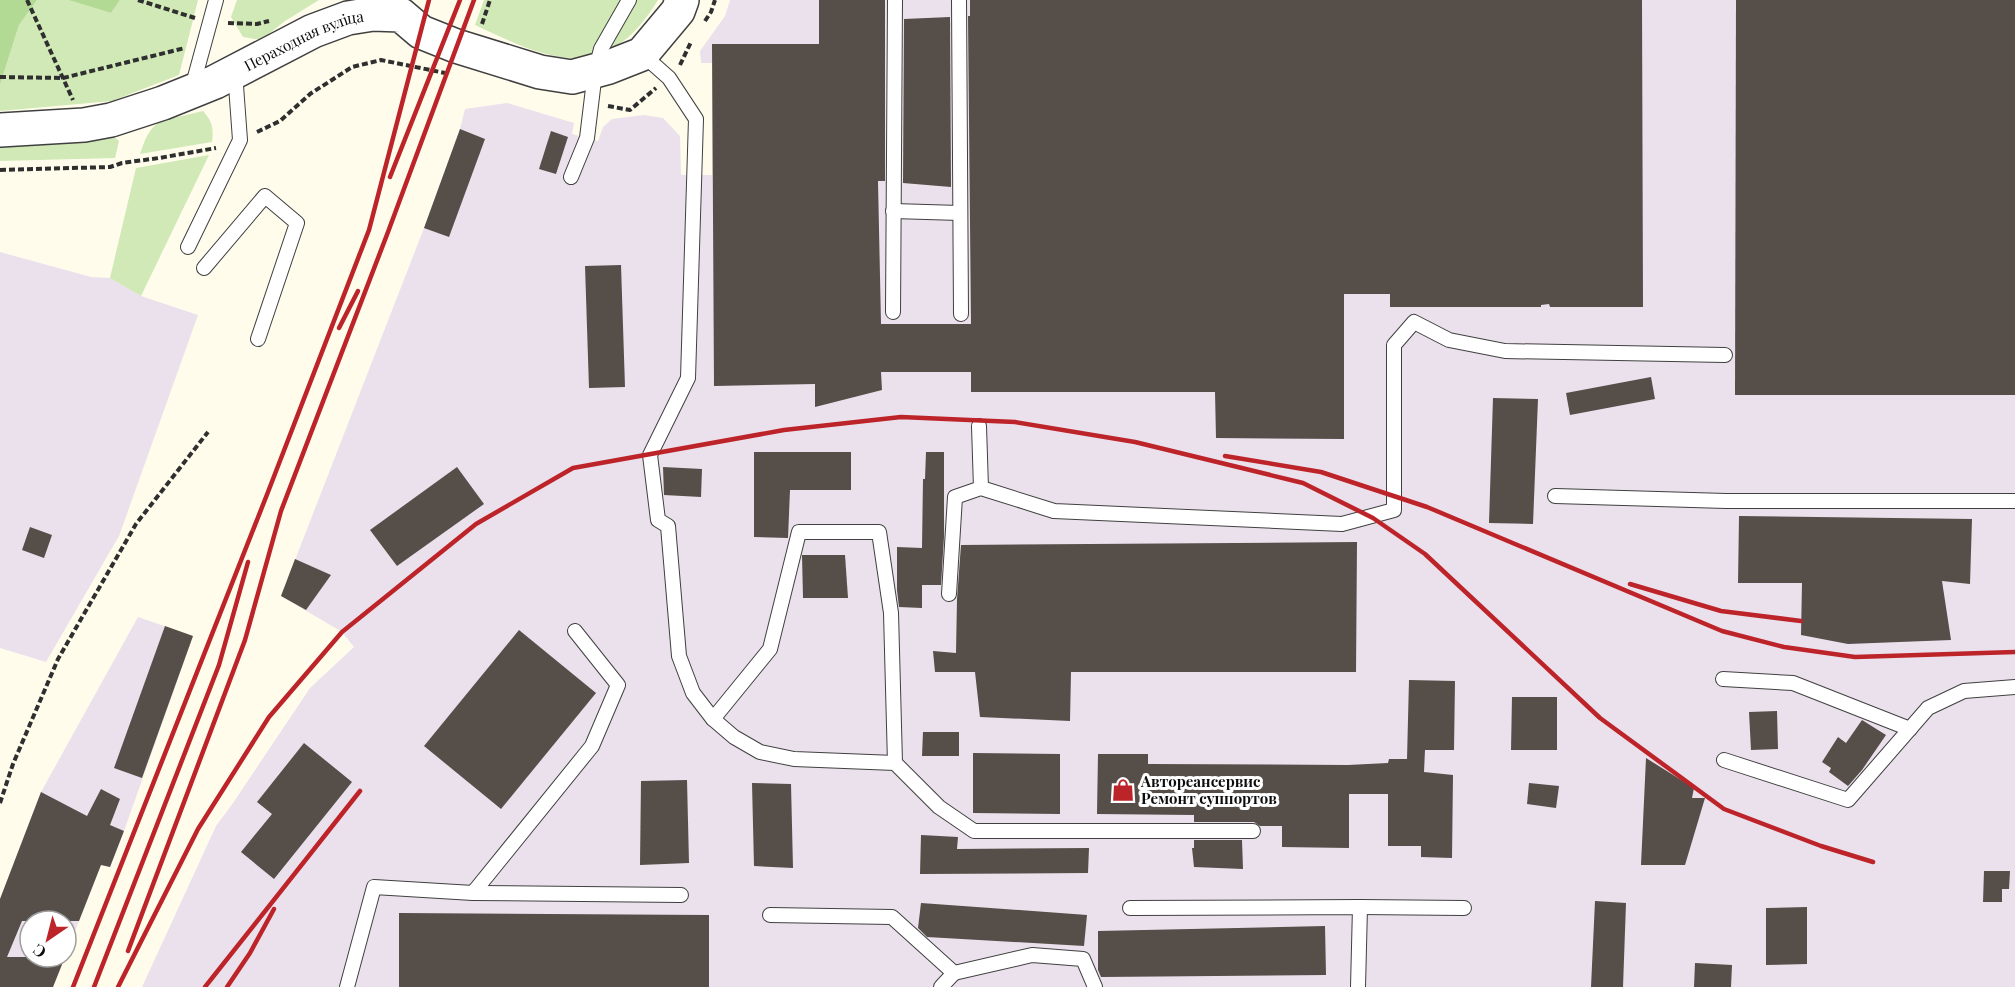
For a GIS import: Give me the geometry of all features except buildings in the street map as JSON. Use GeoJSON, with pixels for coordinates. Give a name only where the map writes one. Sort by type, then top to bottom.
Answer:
{"type":"FeatureCollection","features":[{"type":"Feature","properties":{"kind":"street","name":"Пераходная вуліца"},"geometry":{"type":"LineString","coordinates":[[0,130],[84,125],[111,120],[190,93],[313,31],[348,18],[373,14],[400,15],[422,32],[456,46],[540,72],[572,77],[595,72],[642,54],[678,11],[693,11]]}},
{"type":"Feature","properties":{"kind":"lane"},"geometry":{"type":"LineString","coordinates":[[190,93],[216,0]]}},
{"type":"Feature","properties":{"kind":"lane"},"geometry":{"type":"LineString","coordinates":[[571,177],[587,138],[595,72],[601,49],[629,0]]}},
{"type":"Feature","properties":{"kind":"lane"},"geometry":{"type":"LineString","coordinates":[[893,312],[895,0]]}},
{"type":"Feature","properties":{"kind":"lane"},"geometry":{"type":"LineString","coordinates":[[959,0],[961,314]]}},
{"type":"Feature","properties":{"kind":"lane"},"geometry":{"type":"LineString","coordinates":[[642,54],[669,78],[696,119],[688,378],[650,455],[658,520],[669,526],[679,656],[693,693],[713,719],[734,736],[760,752],[794,759],[895,763],[939,807],[974,831],[1252,831]]}},
{"type":"Feature","properties":{"kind":"lane"},"geometry":{"type":"LineString","coordinates":[[188,247],[240,140],[235,72]]}},
{"type":"Feature","properties":{"kind":"lane"},"geometry":{"type":"LineString","coordinates":[[204,268],[265,196],[297,223],[258,339]]}},
{"type":"Feature","properties":{"kind":"lane"},"geometry":{"type":"LineString","coordinates":[[893,211],[960,213]]}},
{"type":"Feature","properties":{"kind":"lane"},"geometry":{"type":"LineString","coordinates":[[949,594],[955,497],[981,488],[1054,511],[1342,524],[1394,510],[1394,345],[1414,321],[1449,340],[1505,351],[1725,356]]}},
{"type":"Feature","properties":{"kind":"lane"},"geometry":{"type":"LineString","coordinates":[[979,426],[981,488]]}},
{"type":"Feature","properties":{"kind":"lane"},"geometry":{"type":"LineString","coordinates":[[1555,496],[1726,501],[2015,501]]}},
{"type":"Feature","properties":{"kind":"lane"},"geometry":{"type":"LineString","coordinates":[[713,719],[770,649],[800,532],[879,532],[891,613],[895,763]]}},
{"type":"Feature","properties":{"kind":"lane"},"geometry":{"type":"LineString","coordinates":[[473,893],[592,746],[618,685],[575,631]]}},
{"type":"Feature","properties":{"kind":"lane"},"geometry":{"type":"LineString","coordinates":[[1723,679],[1793,683],[1910,729]]}},
{"type":"Feature","properties":{"kind":"lane"},"geometry":{"type":"LineString","coordinates":[[1724,760],[1848,800],[1928,708],[1964,691],[2015,687]]}},
{"type":"Feature","properties":{"kind":"lane"},"geometry":{"type":"LineString","coordinates":[[347,987],[374,887],[473,893],[681,895]]}},
{"type":"Feature","properties":{"kind":"lane"},"geometry":{"type":"LineString","coordinates":[[1358,987],[1360,907]]}},
{"type":"Feature","properties":{"kind":"lane"},"geometry":{"type":"LineString","coordinates":[[1130,908],[1464,908]]}},
{"type":"Feature","properties":{"kind":"lane"},"geometry":{"type":"LineString","coordinates":[[771,915],[892,917],[954,973]]}},
{"type":"Feature","properties":{"kind":"lane"},"geometry":{"type":"LineString","coordinates":[[940,987],[954,973],[1032,955],[1083,959],[1095,987]]}},
{"type":"Feature","properties":{"kind":"path"},"geometry":{"type":"LineString","coordinates":[[27,0],[84,125]]}},
{"type":"Feature","properties":{"kind":"path"},"geometry":{"type":"LineString","coordinates":[[138,0],[209,23],[257,24],[278,19]]}},
{"type":"Feature","properties":{"kind":"path"},"geometry":{"type":"LineString","coordinates":[[482,24],[490,0]]}},
{"type":"Feature","properties":{"kind":"path"},"geometry":{"type":"LineString","coordinates":[[693,11],[711,12],[715,0]]}},
{"type":"Feature","properties":{"kind":"path"},"geometry":{"type":"LineString","coordinates":[[591,104],[630,110],[678,70],[691,42]]}},
{"type":"Feature","properties":{"kind":"path"},"geometry":{"type":"LineString","coordinates":[[0,77],[63,78],[204,43]]}},
{"type":"Feature","properties":{"kind":"path"},"geometry":{"type":"LineString","coordinates":[[0,170],[110,167],[122,163],[228,146],[280,121],[310,94],[352,67],[381,60],[448,74]]}},
{"type":"Feature","properties":{"kind":"path"},"geometry":{"type":"LineString","coordinates":[[0,803],[13,764],[58,659],[136,524],[208,432]]}},
{"type":"Feature","properties":{"kind":"shaded area"},"geometry":{"type":"Polygon","coordinates":[[[730,0],[2015,0],[2015,987],[142,987],[216,826],[310,688],[354,647],[342,632],[281,596],[424,228],[465,109],[507,103],[574,123],[572,134],[598,141],[603,127],[612,119],[644,115],[663,118],[680,136],[681,175],[712,175],[712,63],[701,63],[700,51],[725,16],[730,0]]]}},
{"type":"Feature","properties":{"kind":"shaded area"},"geometry":{"type":"Polygon","coordinates":[[[0,252],[91,277],[110,278],[141,296],[198,315],[119,536],[46,662],[0,648],[0,252]]]}},
{"type":"Feature","properties":{"kind":"shaded area"},"geometry":{"type":"Polygon","coordinates":[[[138,617],[193,636],[110,867],[101,865],[78,923],[78,909],[18,909],[18,969],[60,969],[53,987],[0,987],[0,899],[41,792],[138,617]]]}},
{"type":"Feature","properties":{"kind":"green space"},"geometry":{"type":"Polygon","coordinates":[[[0,0],[37,0],[19,25],[0,85],[0,0]]]}},
{"type":"Feature","properties":{"kind":"green space"},"geometry":{"type":"Polygon","coordinates":[[[37,0],[68,0],[111,13],[120,0],[198,0],[179,75],[112,101],[0,111],[0,85],[19,25],[37,0]]]}},
{"type":"Feature","properties":{"kind":"green space"},"geometry":{"type":"Polygon","coordinates":[[[68,0],[120,0],[111,13],[68,0]]]}},
{"type":"Feature","properties":{"kind":"green space"},"geometry":{"type":"Polygon","coordinates":[[[237,0],[319,0],[285,21],[261,40],[243,37],[231,17],[237,0]]]}},
{"type":"Feature","properties":{"kind":"green space"},"geometry":{"type":"Polygon","coordinates":[[[484,0],[658,0],[638,27],[618,45],[597,55],[575,58],[552,55],[528,48],[475,25],[484,0]]]}},
{"type":"Feature","properties":{"kind":"green space"},"geometry":{"type":"Polygon","coordinates":[[[203,111],[212,125],[212,142],[140,154],[150,131],[161,121],[203,111]]]}},
{"type":"Feature","properties":{"kind":"green space"},"geometry":{"type":"Polygon","coordinates":[[[108,131],[119,141],[115,158],[0,161],[0,141],[108,131]]]}},
{"type":"Feature","properties":{"kind":"green space"},"geometry":{"type":"Polygon","coordinates":[[[209,155],[141,296],[110,278],[136,168],[209,155]]]}},
{"type":"Feature","properties":{"kind":"railway"},"geometry":{"type":"LineString","coordinates":[[73,987],[369,230],[429,0]]}},
{"type":"Feature","properties":{"kind":"railway"},"geometry":{"type":"LineString","coordinates":[[390,177],[460,0]]}},
{"type":"Feature","properties":{"kind":"railway"},"geometry":{"type":"LineString","coordinates":[[128,951],[245,640],[281,511],[474,0]]}},
{"type":"Feature","properties":{"kind":"railway"},"geometry":{"type":"LineString","coordinates":[[339,328],[358,291]]}},
{"type":"Feature","properties":{"kind":"railway"},"geometry":{"type":"LineString","coordinates":[[118,987],[198,829],[269,717],[342,632],[476,524],[573,468],[784,430],[901,417],[1015,422],[1135,442],[1303,483],[1373,518],[1425,554],[1600,718],[1724,809],[1821,846],[1873,862]]}},
{"type":"Feature","properties":{"kind":"railway"},"geometry":{"type":"LineString","coordinates":[[1225,456],[1321,472],[1427,507],[1722,631],[1784,647],[1855,657],[2015,652]]}},
{"type":"Feature","properties":{"kind":"railway"},"geometry":{"type":"LineString","coordinates":[[94,987],[219,665],[248,562]]}},
{"type":"Feature","properties":{"kind":"railway"},"geometry":{"type":"LineString","coordinates":[[1630,584],[1721,611],[1801,621]]}},
{"type":"Feature","properties":{"kind":"railway"},"geometry":{"type":"LineString","coordinates":[[205,987],[360,791]]}},
{"type":"Feature","properties":{"kind":"railway"},"geometry":{"type":"LineString","coordinates":[[227,987],[250,953],[274,909]]}},
{"type":"Feature","properties":{"kind":"place","name":"Автореансервис Ремонт суппортов"},"geometry":{"type":"Point","coordinates":[1123,790]}}]}
